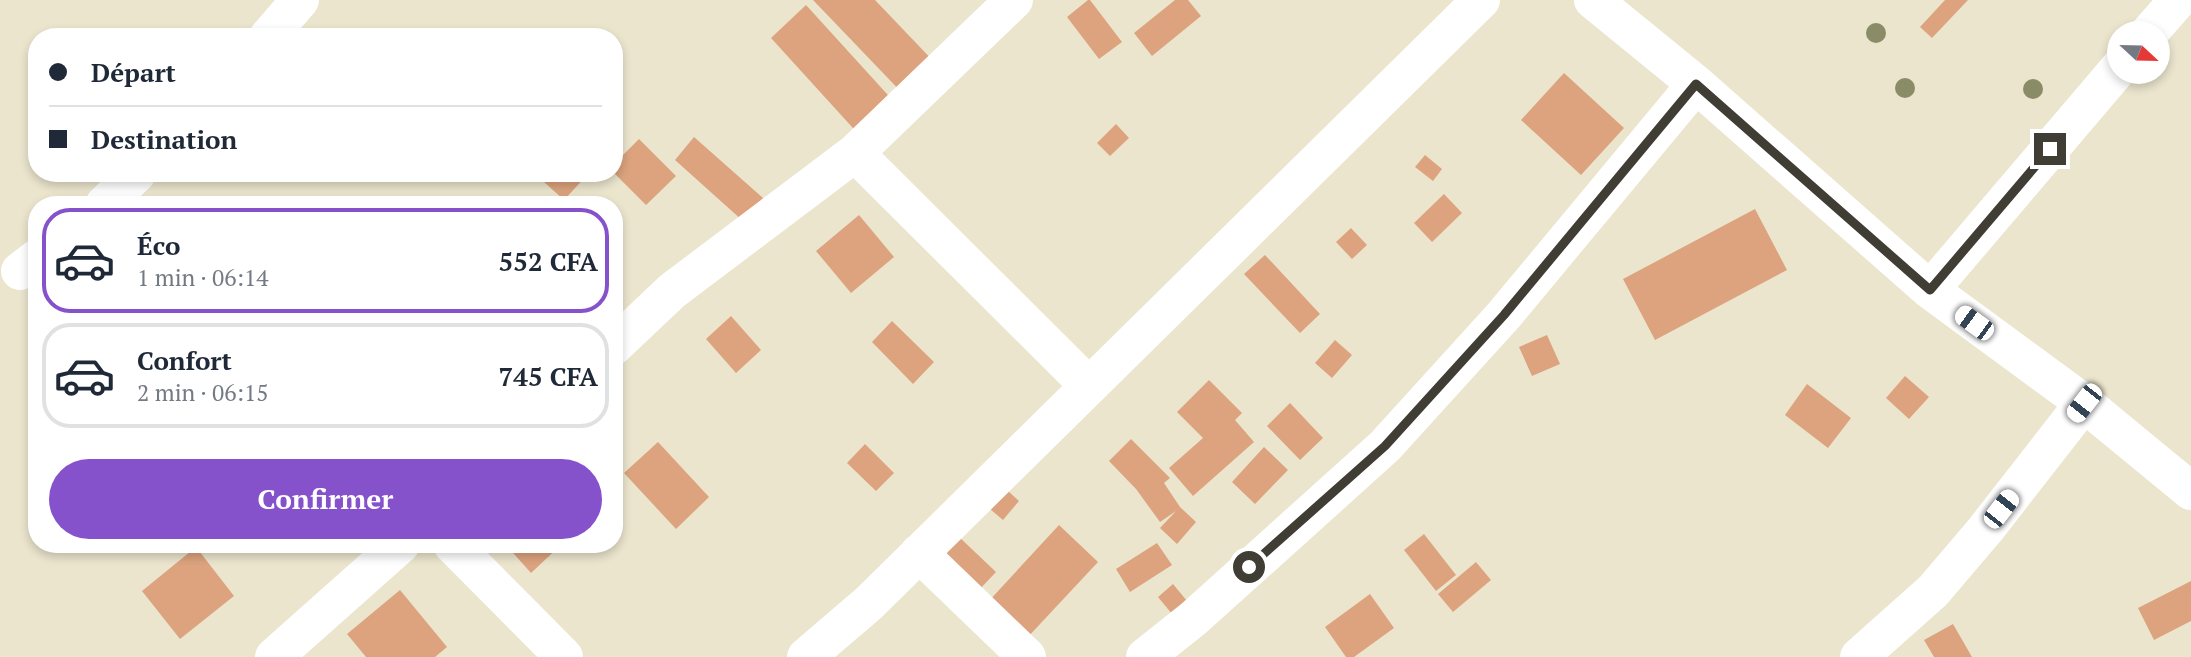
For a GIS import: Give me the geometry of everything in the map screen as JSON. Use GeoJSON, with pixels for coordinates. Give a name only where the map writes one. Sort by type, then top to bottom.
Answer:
{"type":"FeatureCollection","features":[{"type":"Feature","properties":{"kind":"street"},"geometry":{"type":"LineString","coordinates":[[276,28],[300,0]]}},
{"type":"Feature","properties":{"kind":"street"},"geometry":{"type":"LineString","coordinates":[[623,337],[672,291],[855,153],[1014,0]]}},
{"type":"Feature","properties":{"kind":"street"},"geometry":{"type":"LineString","coordinates":[[806,657],[869,603],[1481,0]]}},
{"type":"Feature","properties":{"kind":"street"},"geometry":{"type":"LineString","coordinates":[[1593,0],[1696,84],[1930,290],[2084,403],[2191,491]]}},
{"type":"Feature","properties":{"kind":"street"},"geometry":{"type":"LineString","coordinates":[[2160,21],[2178,0]]}},
{"type":"Feature","properties":{"kind":"street"},"geometry":{"type":"LineString","coordinates":[[1930,290],[2107,82]]}},
{"type":"Feature","properties":{"kind":"street"},"geometry":{"type":"LineString","coordinates":[[1145,657],[1194,618],[1385,446],[1504,315],[1696,84]]}},
{"type":"Feature","properties":{"kind":"street"},"geometry":{"type":"LineString","coordinates":[[855,153],[1089,386]]}},
{"type":"Feature","properties":{"kind":"street"},"geometry":{"type":"LineString","coordinates":[[113,196],[128,182]]}},
{"type":"Feature","properties":{"kind":"street"},"geometry":{"type":"LineString","coordinates":[[1859,657],[1933,591],[1985,530],[2084,403]]}},
{"type":"Feature","properties":{"kind":"street"},"geometry":{"type":"LineString","coordinates":[[274,657],[391,553]]}},
{"type":"Feature","properties":{"kind":"street"},"geometry":{"type":"LineString","coordinates":[[461,553],[564,657]]}},
{"type":"Feature","properties":{"kind":"street"},"geometry":{"type":"LineString","coordinates":[[919,553],[1027,657]]}},
{"type":"Feature","properties":{"kind":"building"},"geometry":{"type":"Polygon","coordinates":[[[813,0],[875,0],[939,67],[907,98],[813,0]]]}},
{"type":"Feature","properties":{"kind":"building"},"geometry":{"type":"Polygon","coordinates":[[[1088,0],[1122,42],[1099,59],[1067,17],[1088,0]]]}},
{"type":"Feature","properties":{"kind":"building"},"geometry":{"type":"Polygon","coordinates":[[[1175,0],[1188,0],[1201,16],[1152,56],[1134,33],[1175,0]]]}},
{"type":"Feature","properties":{"kind":"building"},"geometry":{"type":"Polygon","coordinates":[[[1945,0],[1968,0],[1932,38],[1920,27],[1945,0]]]}},
{"type":"Feature","properties":{"kind":"building"},"geometry":{"type":"Polygon","coordinates":[[[806,5],[897,105],[862,138],[771,38],[806,5]]]}},
{"type":"Feature","properties":{"kind":"building"},"geometry":{"type":"Polygon","coordinates":[[[1564,73],[1624,128],[1581,175],[1521,120],[1564,73]]]}},
{"type":"Feature","properties":{"kind":"building"},"geometry":{"type":"Polygon","coordinates":[[[1116,124],[1129,138],[1110,156],[1097,143],[1116,124]]]}},
{"type":"Feature","properties":{"kind":"building"},"geometry":{"type":"Polygon","coordinates":[[[694,137],[763,198],[743,221],[675,160],[694,137]]]}},
{"type":"Feature","properties":{"kind":"building"},"geometry":{"type":"Polygon","coordinates":[[[639,139],[676,176],[646,205],[623,182],[623,155],[639,139]]]}},
{"type":"Feature","properties":{"kind":"building"},"geometry":{"type":"Polygon","coordinates":[[[1425,155],[1442,169],[1433,181],[1415,167],[1425,155]]]}},
{"type":"Feature","properties":{"kind":"building"},"geometry":{"type":"Polygon","coordinates":[[[544,182],[581,182],[568,196],[560,196],[544,182]]]}},
{"type":"Feature","properties":{"kind":"building"},"geometry":{"type":"Polygon","coordinates":[[[1444,194],[1462,213],[1432,242],[1414,223],[1444,194]]]}},
{"type":"Feature","properties":{"kind":"building"},"geometry":{"type":"Polygon","coordinates":[[[1755,209],[1787,270],[1655,340],[1623,279],[1755,209]]]}},
{"type":"Feature","properties":{"kind":"building"},"geometry":{"type":"Polygon","coordinates":[[[859,215],[894,257],[851,293],[816,251],[859,215]]]}},
{"type":"Feature","properties":{"kind":"building"},"geometry":{"type":"Polygon","coordinates":[[[1351,228],[1367,245],[1352,259],[1336,242],[1351,228]]]}},
{"type":"Feature","properties":{"kind":"building"},"geometry":{"type":"Polygon","coordinates":[[[1265,255],[1320,314],[1300,333],[1244,274],[1265,255]]]}},
{"type":"Feature","properties":{"kind":"building"},"geometry":{"type":"Polygon","coordinates":[[[731,316],[761,350],[736,373],[706,339],[731,316]]]}},
{"type":"Feature","properties":{"kind":"building"},"geometry":{"type":"Polygon","coordinates":[[[892,321],[934,362],[913,384],[872,342],[892,321]]]}},
{"type":"Feature","properties":{"kind":"building"},"geometry":{"type":"Polygon","coordinates":[[[1547,335],[1560,364],[1532,376],[1519,347],[1547,335]]]}},
{"type":"Feature","properties":{"kind":"building"},"geometry":{"type":"Polygon","coordinates":[[[1335,340],[1352,355],[1332,378],[1315,363],[1335,340]]]}},
{"type":"Feature","properties":{"kind":"building"},"geometry":{"type":"Polygon","coordinates":[[[1905,376],[1929,397],[1909,419],[1886,398],[1905,376]]]}},
{"type":"Feature","properties":{"kind":"building"},"geometry":{"type":"Polygon","coordinates":[[[1209,380],[1242,413],[1235,420],[1254,442],[1193,496],[1169,468],[1203,438],[1177,412],[1209,380]]]}},
{"type":"Feature","properties":{"kind":"building"},"geometry":{"type":"Polygon","coordinates":[[[1807,384],[1851,418],[1828,448],[1785,415],[1807,384]]]}},
{"type":"Feature","properties":{"kind":"building"},"geometry":{"type":"Polygon","coordinates":[[[1290,403],[1323,438],[1300,460],[1267,426],[1290,403]]]}},
{"type":"Feature","properties":{"kind":"building"},"geometry":{"type":"Polygon","coordinates":[[[1131,439],[1170,478],[1164,483],[1180,507],[1196,522],[1177,544],[1160,528],[1176,511],[1160,522],[1136,489],[1109,461],[1131,439]]]}},
{"type":"Feature","properties":{"kind":"building"},"geometry":{"type":"Polygon","coordinates":[[[658,442],[709,497],[676,529],[624,473],[658,442]]]}},
{"type":"Feature","properties":{"kind":"building"},"geometry":{"type":"Polygon","coordinates":[[[865,444],[894,473],[876,491],[847,463],[865,444]]]}},
{"type":"Feature","properties":{"kind":"building"},"geometry":{"type":"Polygon","coordinates":[[[1264,447],[1288,470],[1255,504],[1232,482],[1264,447]]]}},
{"type":"Feature","properties":{"kind":"building"},"geometry":{"type":"Polygon","coordinates":[[[1000,484],[1019,501],[1003,520],[983,503],[1000,484]]]}},
{"type":"Feature","properties":{"kind":"building"},"geometry":{"type":"Polygon","coordinates":[[[1059,525],[1098,562],[1026,639],[987,603],[1059,525]]]}},
{"type":"Feature","properties":{"kind":"building"},"geometry":{"type":"Polygon","coordinates":[[[956,534],[996,572],[979,590],[939,551],[956,534]]]}},
{"type":"Feature","properties":{"kind":"building"},"geometry":{"type":"Polygon","coordinates":[[[1424,534],[1456,575],[1436,591],[1404,550],[1424,534]]]}},
{"type":"Feature","properties":{"kind":"building"},"geometry":{"type":"Polygon","coordinates":[[[1157,543],[1172,565],[1130,592],[1116,569],[1157,543]]]}},
{"type":"Feature","properties":{"kind":"building"},"geometry":{"type":"Polygon","coordinates":[[[189,553],[201,553],[234,596],[180,639],[142,591],[189,553]]]}},
{"type":"Feature","properties":{"kind":"building"},"geometry":{"type":"Polygon","coordinates":[[[513,553],[552,553],[531,573],[513,553]]]}},
{"type":"Feature","properties":{"kind":"building"},"geometry":{"type":"Polygon","coordinates":[[[1476,562],[1491,580],[1453,612],[1438,594],[1476,562]]]}},
{"type":"Feature","properties":{"kind":"building"},"geometry":{"type":"Polygon","coordinates":[[[2191,581],[2191,621],[2154,640],[2138,608],[2191,581]]]}},
{"type":"Feature","properties":{"kind":"building"},"geometry":{"type":"Polygon","coordinates":[[[1173,584],[1192,607],[1177,620],[1158,597],[1173,584]]]}},
{"type":"Feature","properties":{"kind":"building"},"geometry":{"type":"Polygon","coordinates":[[[400,590],[447,647],[435,657],[366,657],[347,634],[400,590]]]}},
{"type":"Feature","properties":{"kind":"building"},"geometry":{"type":"Polygon","coordinates":[[[1370,594],[1394,628],[1354,657],[1346,657],[1325,627],[1370,594]]]}},
{"type":"Feature","properties":{"kind":"building"},"geometry":{"type":"Polygon","coordinates":[[[1953,624],[1972,657],[1934,657],[1924,640],[1953,624]]]}},
{"type":"Feature","properties":{"kind":"route"},"geometry":{"type":"LineString","coordinates":[[1249,567],[1385,446],[1504,315],[1696,84],[1930,290],[2050,149]]}}]}
